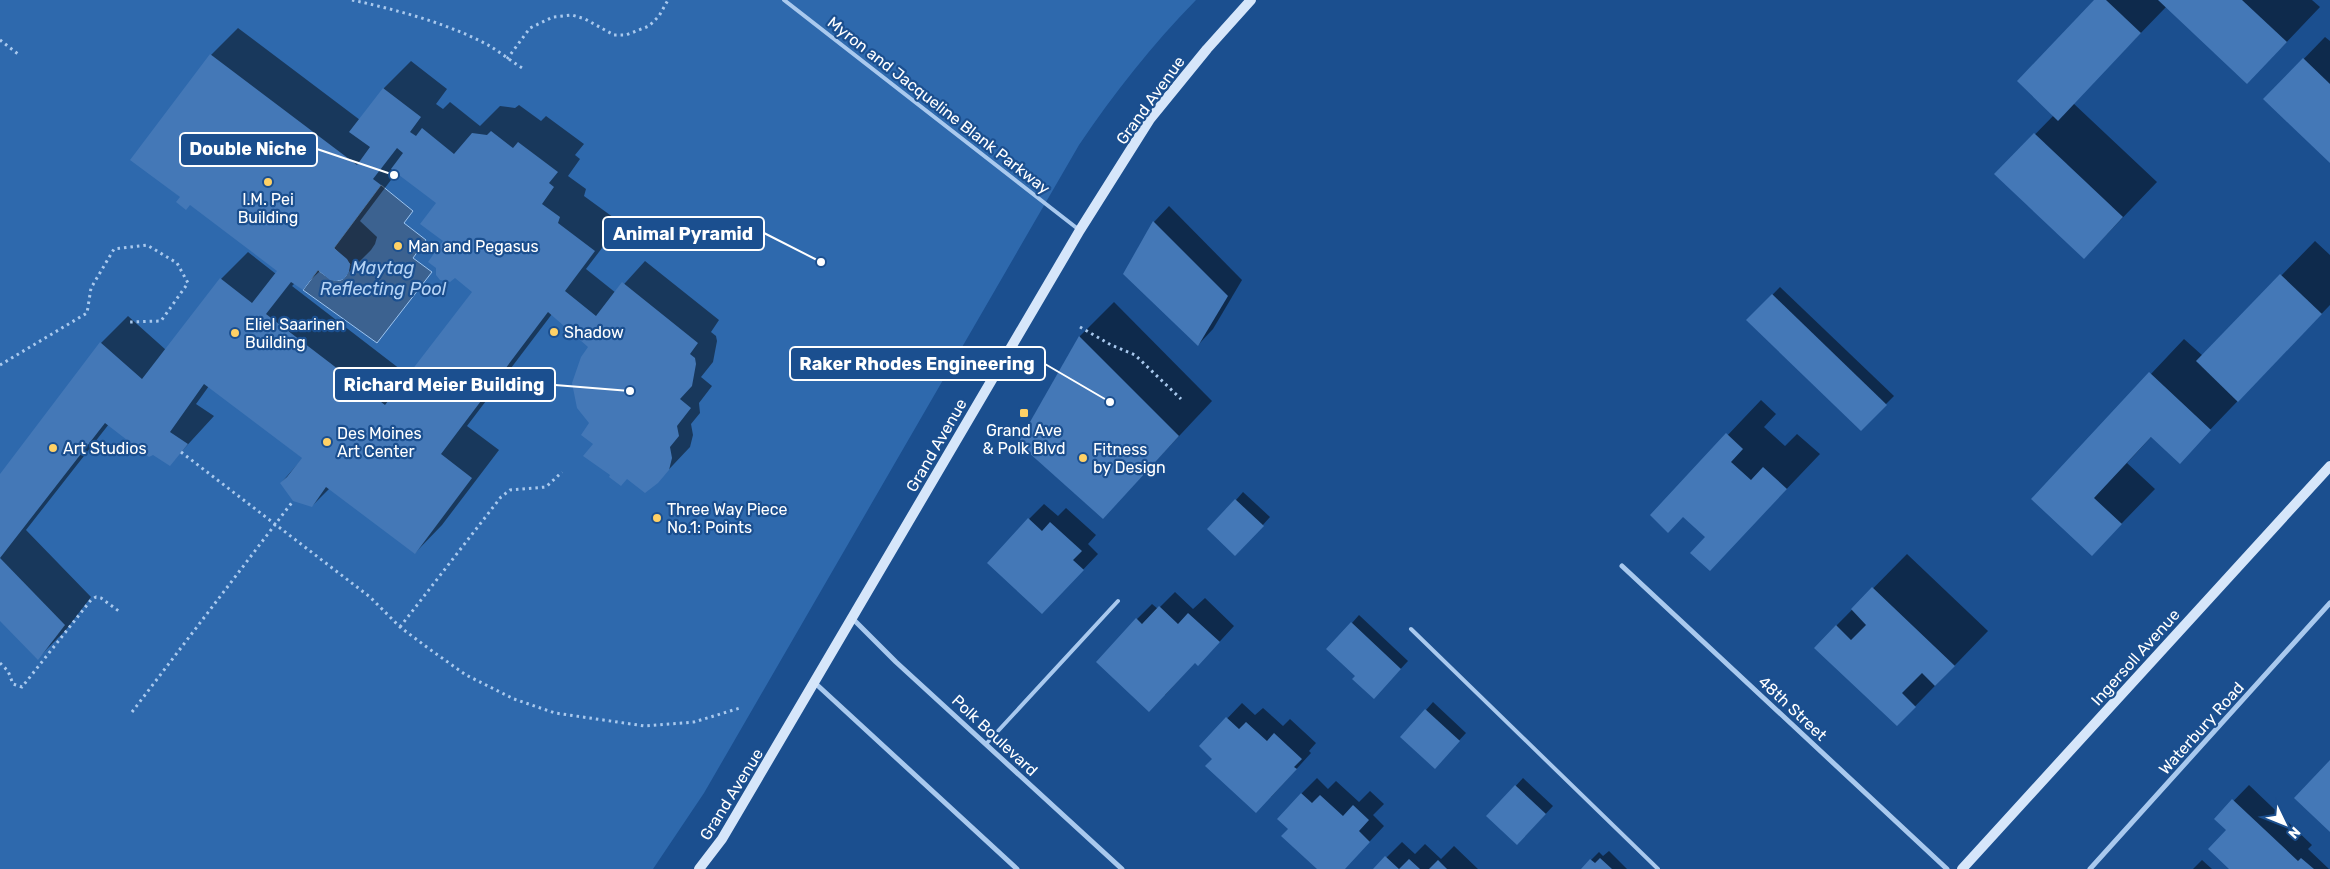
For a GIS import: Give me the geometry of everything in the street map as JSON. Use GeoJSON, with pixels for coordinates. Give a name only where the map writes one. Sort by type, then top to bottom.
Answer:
{"type":"FeatureCollection","features":[{"type":"Feature","properties":{"kind":"main road","name":"Grand Avenue"},"geometry":{"type":"LineString","coordinates":[[699,869],[722,839],[1080,230],[1150,119],[1206,49],[1251,0]]}},
{"type":"Feature","properties":{"kind":"main road","name":"Ingersoll Avenue"},"geometry":{"type":"LineString","coordinates":[[1962,869],[2330,466]]}},
{"type":"Feature","properties":{"kind":"street","name":"48th Street"},"geometry":{"type":"LineString","coordinates":[[1622,566],[1947,869]]}},
{"type":"Feature","properties":{"kind":"street","name":"Waterbury Road"},"geometry":{"type":"LineString","coordinates":[[2090,869],[2330,603]]}},
{"type":"Feature","properties":{"kind":"street","name":"Polk Boulevard"},"geometry":{"type":"LineString","coordinates":[[853,619],[1122,869]]}},
{"type":"Feature","properties":{"kind":"street"},"geometry":{"type":"LineString","coordinates":[[815,683],[1017,869]]}},
{"type":"Feature","properties":{"kind":"lane","name":"Myron and Jacqueline Blank Parkway"},"geometry":{"type":"LineString","coordinates":[[784,0],[1080,230]]}},
{"type":"Feature","properties":{"kind":"lane"},"geometry":{"type":"LineString","coordinates":[[986,744],[1118,601]]}},
{"type":"Feature","properties":{"kind":"lane"},"geometry":{"type":"LineString","coordinates":[[1411,629],[1658,869]]}},
{"type":"Feature","properties":{"kind":"path"},"geometry":{"type":"LineString","coordinates":[[352,0],[382,6],[442,26],[488,45],[524,69]]}},
{"type":"Feature","properties":{"kind":"path"},"geometry":{"type":"LineString","coordinates":[[507,59],[530,28],[553,16],[572,15],[585,19],[614,35],[626,35],[649,26],[668,0]]}},
{"type":"Feature","properties":{"kind":"path"},"geometry":{"type":"LineString","coordinates":[[0,40],[18,54]]}},
{"type":"Feature","properties":{"kind":"path"},"geometry":{"type":"LineString","coordinates":[[0,365],[87,313],[92,288],[114,249],[147,245],[177,263],[188,283],[161,321],[130,322]]}},
{"type":"Feature","properties":{"kind":"path"},"geometry":{"type":"LineString","coordinates":[[1080,327],[1111,345],[1134,354],[1180,399]]}},
{"type":"Feature","properties":{"kind":"path"},"geometry":{"type":"LineString","coordinates":[[181,452],[370,597],[400,627],[466,675],[514,699],[555,713],[645,726],[670,726],[694,722],[740,708]]}},
{"type":"Feature","properties":{"kind":"path"},"geometry":{"type":"LineString","coordinates":[[400,627],[501,496],[510,490],[546,487],[562,472]]}},
{"type":"Feature","properties":{"kind":"path"},"geometry":{"type":"LineString","coordinates":[[132,712],[293,501]]}},
{"type":"Feature","properties":{"kind":"path"},"geometry":{"type":"LineString","coordinates":[[0,663],[8,671],[13,684],[22,687],[91,600],[96,597],[101,598],[120,612]]}},
{"type":"Feature","properties":{"kind":"shaded area"},"geometry":{"type":"Polygon","coordinates":[[[0,0],[1196,0],[1134,70],[1079,145],[704,793],[653,869],[0,869],[0,0]]]}},
{"type":"Feature","properties":{"kind":"water","name":"Maytag Reflecting Pool"},"geometry":{"type":"Polygon","coordinates":[[[381,185],[413,211],[404,223],[426,240],[413,258],[432,272],[377,343],[303,290],[318,270],[333,280],[341,280],[345,277],[350,264],[334,248],[381,185]]]}},
{"type":"Feature","properties":{"kind":"building"},"geometry":{"type":"Polygon","coordinates":[[[2094,0],[2106,0],[2141,33],[2058,121],[2017,81],[2094,0]]]}},
{"type":"Feature","properties":{"kind":"building"},"geometry":{"type":"Polygon","coordinates":[[[2158,0],[2242,0],[2287,42],[2247,84],[2158,0]]]}},
{"type":"Feature","properties":{"kind":"building"},"geometry":{"type":"Polygon","coordinates":[[[210,54],[357,165],[370,147],[349,132],[383,88],[421,117],[410,132],[416,136],[422,128],[454,154],[472,133],[487,135],[491,131],[513,148],[518,142],[558,172],[549,183],[554,187],[542,204],[560,217],[558,223],[595,251],[565,291],[596,316],[622,282],[698,343],[690,354],[695,358],[696,364],[692,386],[680,399],[691,408],[677,426],[679,436],[670,447],[672,458],[669,470],[658,483],[645,493],[627,479],[621,486],[609,477],[610,475],[583,456],[593,444],[581,435],[589,423],[577,408],[572,383],[581,357],[588,347],[548,312],[441,454],[472,478],[415,554],[326,487],[312,507],[293,501],[280,483],[302,458],[204,384],[170,432],[188,444],[170,466],[153,455],[149,457],[105,423],[0,558],[0,474],[100,342],[142,379],[220,278],[252,303],[277,271],[190,205],[186,210],[176,202],[180,197],[130,160],[210,54]],[[397,148],[373,179],[381,185],[334,248],[350,264],[349,272],[344,279],[330,280],[318,270],[303,290],[291,282],[266,314],[385,405],[472,292],[455,278],[450,282],[440,280],[436,275],[436,268],[428,262],[443,241],[420,224],[436,203],[391,169],[403,153],[397,148]]]}},
{"type":"Feature","properties":{"kind":"building"},"geometry":{"type":"Polygon","coordinates":[[[2303,58],[2330,84],[2330,163],[2263,99],[2303,58]]]}},
{"type":"Feature","properties":{"kind":"building"},"geometry":{"type":"Polygon","coordinates":[[[2034,133],[2123,217],[2084,259],[1994,174],[2034,133]]]}},
{"type":"Feature","properties":{"kind":"building"},"geometry":{"type":"Polygon","coordinates":[[[1153,221],[1228,296],[1198,346],[1123,274],[1153,221]]]}},
{"type":"Feature","properties":{"kind":"building"},"geometry":{"type":"Polygon","coordinates":[[[2280,274],[2322,314],[2238,402],[2196,361],[2280,274]]]}},
{"type":"Feature","properties":{"kind":"building"},"geometry":{"type":"Polygon","coordinates":[[[1772,294],[1887,405],[1861,431],[1746,320],[1772,294]]]}},
{"type":"Feature","properties":{"kind":"building"},"geometry":{"type":"Polygon","coordinates":[[[1079,336],[1179,436],[1103,519],[1018,443],[1079,336]]]}},
{"type":"Feature","properties":{"kind":"building"},"geometry":{"type":"Polygon","coordinates":[[[2149,372],[2211,430],[2180,464],[2151,437],[2094,498],[2122,524],[2092,556],[2031,499],[2149,372]]]}},
{"type":"Feature","properties":{"kind":"building"},"geometry":{"type":"Polygon","coordinates":[[[1726,433],[1743,449],[1731,462],[1751,480],[1763,467],[1787,489],[1710,571],[1690,553],[1705,537],[1683,517],[1668,533],[1650,515],[1726,433]]]}},
{"type":"Feature","properties":{"kind":"building"},"geometry":{"type":"Polygon","coordinates":[[[1235,499],[1264,526],[1235,556],[1207,529],[1235,499]]]}},
{"type":"Feature","properties":{"kind":"building"},"geometry":{"type":"Polygon","coordinates":[[[1028,518],[1042,531],[1050,522],[1082,551],[1073,560],[1084,570],[1042,614],[987,563],[1028,518]]]}},
{"type":"Feature","properties":{"kind":"building"},"geometry":{"type":"Polygon","coordinates":[[[0,558],[65,625],[38,660],[0,621],[0,558]]]}},
{"type":"Feature","properties":{"kind":"building"},"geometry":{"type":"Polygon","coordinates":[[[1872,587],[1955,666],[1935,686],[1922,673],[1902,693],[1916,707],[1897,726],[1814,648],[1836,625],[1851,640],[1866,625],[1851,609],[1872,587]]]}},
{"type":"Feature","properties":{"kind":"building"},"geometry":{"type":"Polygon","coordinates":[[[1159,606],[1178,624],[1188,613],[1220,642],[1198,666],[1195,663],[1149,712],[1096,662],[1136,618],[1142,624],[1159,606]]]}},
{"type":"Feature","properties":{"kind":"building"},"geometry":{"type":"Polygon","coordinates":[[[1351,622],[1401,669],[1374,699],[1352,679],[1355,676],[1326,649],[1351,622]]]}},
{"type":"Feature","properties":{"kind":"building"},"geometry":{"type":"Polygon","coordinates":[[[1425,709],[1460,741],[1435,769],[1400,737],[1425,709]]]}},
{"type":"Feature","properties":{"kind":"building"},"geometry":{"type":"Polygon","coordinates":[[[1226,717],[1239,729],[1246,722],[1267,741],[1274,733],[1302,759],[1294,767],[1297,769],[1256,813],[1205,766],[1212,759],[1199,746],[1226,717]]]}},
{"type":"Feature","properties":{"kind":"building"},"geometry":{"type":"Polygon","coordinates":[[[2330,760],[2330,832],[2294,798],[2330,760]]]}},
{"type":"Feature","properties":{"kind":"building"},"geometry":{"type":"Polygon","coordinates":[[[1515,785],[1546,814],[1517,845],[1486,816],[1515,785]]]}},
{"type":"Feature","properties":{"kind":"building"},"geometry":{"type":"Polygon","coordinates":[[[1301,793],[1312,803],[1320,795],[1343,816],[1353,805],[1369,820],[1359,831],[1370,842],[1345,869],[1317,869],[1281,836],[1288,829],[1277,819],[1301,793]]]}},
{"type":"Feature","properties":{"kind":"building"},"geometry":{"type":"Polygon","coordinates":[[[2232,799],[2298,861],[2301,858],[2314,869],[2229,869],[2208,849],[2226,830],[2214,819],[2232,799]]]}},
{"type":"Feature","properties":{"kind":"building"},"geometry":{"type":"Polygon","coordinates":[[[1385,856],[1399,869],[1373,869],[1385,856]]]}},
{"type":"Feature","properties":{"kind":"building"},"geometry":{"type":"Polygon","coordinates":[[[1600,858],[1612,869],[1581,869],[1590,859],[1595,863],[1600,858]]]}},
{"type":"Feature","properties":{"kind":"building"},"geometry":{"type":"Polygon","coordinates":[[[1409,859],[1420,869],[1399,869],[1409,859]]]}},
{"type":"Feature","properties":{"kind":"building"},"geometry":{"type":"Polygon","coordinates":[[[1438,860],[1447,869],[1429,869],[1438,860]]]}},
{"type":"Feature","properties":{"kind":"place","name":"Double Niche"},"geometry":{"type":"Point","coordinates":[394,175]}},
{"type":"Feature","properties":{"kind":"place","name":"I.M. Pei Building"},"geometry":{"type":"Point","coordinates":[268,182]}},
{"type":"Feature","properties":{"kind":"place","name":"Man and Pegasus"},"geometry":{"type":"Point","coordinates":[398,246]}},
{"type":"Feature","properties":{"kind":"place","name":"Animal Pyramid"},"geometry":{"type":"Point","coordinates":[821,262]}},
{"type":"Feature","properties":{"kind":"place","name":"Shadow"},"geometry":{"type":"Point","coordinates":[554,332]}},
{"type":"Feature","properties":{"kind":"place","name":"Eliel Saarinen Building"},"geometry":{"type":"Point","coordinates":[235,333]}},
{"type":"Feature","properties":{"kind":"place","name":"Richard Meier Building"},"geometry":{"type":"Point","coordinates":[630,391]}},
{"type":"Feature","properties":{"kind":"place","name":"Raker Rhodes Engineering"},"geometry":{"type":"Point","coordinates":[1110,402]}},
{"type":"Feature","properties":{"kind":"place","name":"Grand Ave & Polk Blvd"},"geometry":{"type":"Point","coordinates":[1024,413]}},
{"type":"Feature","properties":{"kind":"place","name":"Des Moines Art Center"},"geometry":{"type":"Point","coordinates":[327,442]}},
{"type":"Feature","properties":{"kind":"place","name":"Art Studios"},"geometry":{"type":"Point","coordinates":[53,448]}},
{"type":"Feature","properties":{"kind":"place","name":"Fitness by Design"},"geometry":{"type":"Point","coordinates":[1083,458]}},
{"type":"Feature","properties":{"kind":"place","name":"Three Way Piece No.1: Points"},"geometry":{"type":"Point","coordinates":[657,518]}}]}
